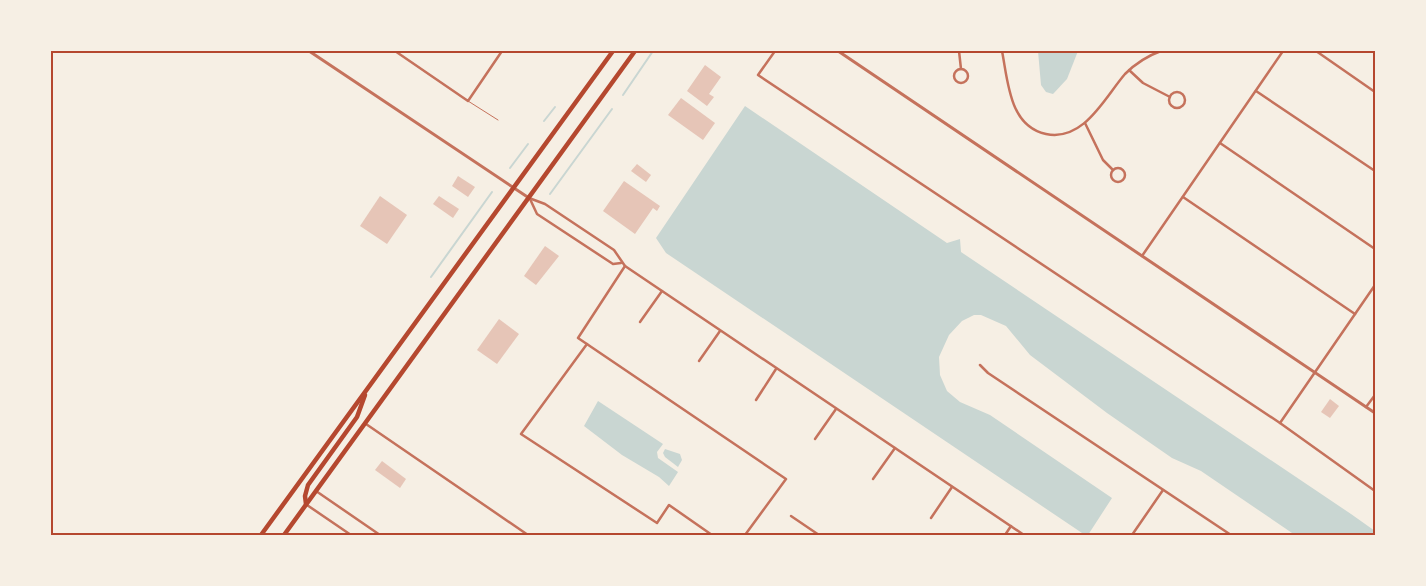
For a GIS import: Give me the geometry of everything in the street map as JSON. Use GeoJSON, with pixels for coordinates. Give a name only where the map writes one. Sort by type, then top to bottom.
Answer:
{"type":"FeatureCollection","features":[{"type":"Feature","properties":{"kind":"highway"},"geometry":{"type":"LineString","coordinates":[[261,535],[613,51]]}},
{"type":"Feature","properties":{"kind":"highway"},"geometry":{"type":"LineString","coordinates":[[284,535],[636,51]]}},
{"type":"Feature","properties":{"kind":"highway"},"geometry":{"type":"LineString","coordinates":[[306,504],[304,496],[308,486],[357,417],[368,389]]}},
{"type":"Feature","properties":{"kind":"street"},"geometry":{"type":"LineString","coordinates":[[309,51],[529,198],[544,204],[614,250],[621,263],[625,266],[1024,535]]}},
{"type":"Feature","properties":{"kind":"street"},"geometry":{"type":"LineString","coordinates":[[395,51],[468,101],[502,51]]}},
{"type":"Feature","properties":{"kind":"street"},"geometry":{"type":"LineString","coordinates":[[775,51],[758,75],[1280,423],[1375,491]]}},
{"type":"Feature","properties":{"kind":"street"},"geometry":{"type":"LineString","coordinates":[[838,51],[1375,413]]}},
{"type":"Feature","properties":{"kind":"street"},"geometry":{"type":"LineString","coordinates":[[959,51],[961,69]]}},
{"type":"Feature","properties":{"kind":"street"},"geometry":{"type":"LineString","coordinates":[[1002,51],[1012,102],[1028,125],[1042,133],[1055,134],[1073,130],[1085,123],[1129,70],[1145,58],[1160,51]]}},
{"type":"Feature","properties":{"kind":"street"},"geometry":{"type":"LineString","coordinates":[[1142,256],[1283,51]]}},
{"type":"Feature","properties":{"kind":"street"},"geometry":{"type":"LineString","coordinates":[[1316,51],[1375,92]]}},
{"type":"Feature","properties":{"kind":"street"},"geometry":{"type":"LineString","coordinates":[[961,69],[966,70],[968,77],[962,84],[957,83],[953,76],[956,70],[961,69]]}},
{"type":"Feature","properties":{"kind":"street"},"geometry":{"type":"LineString","coordinates":[[1129,70],[1143,83],[1170,97],[1173,106],[1179,107],[1184,104],[1184,97],[1181,93],[1174,93],[1170,97]]}},
{"type":"Feature","properties":{"kind":"street"},"geometry":{"type":"LineString","coordinates":[[1255,91],[1375,171]]}},
{"type":"Feature","properties":{"kind":"street"},"geometry":{"type":"LineString","coordinates":[[1085,123],[1103,160],[1113,170]]}},
{"type":"Feature","properties":{"kind":"street"},"geometry":{"type":"LineString","coordinates":[[1220,143],[1375,249]]}},
{"type":"Feature","properties":{"kind":"street"},"geometry":{"type":"LineString","coordinates":[[1119,168],[1124,170],[1124,179],[1118,182],[1114,181],[1111,177],[1113,170],[1119,168]]}},
{"type":"Feature","properties":{"kind":"street"},"geometry":{"type":"LineString","coordinates":[[1183,197],[1355,314]]}},
{"type":"Feature","properties":{"kind":"street"},"geometry":{"type":"LineString","coordinates":[[529,198],[537,214],[613,264],[621,263]]}},
{"type":"Feature","properties":{"kind":"street"},"geometry":{"type":"LineString","coordinates":[[625,266],[578,338],[786,478],[745,535]]}},
{"type":"Feature","properties":{"kind":"street"},"geometry":{"type":"LineString","coordinates":[[1280,423],[1375,285]]}},
{"type":"Feature","properties":{"kind":"street"},"geometry":{"type":"LineString","coordinates":[[640,322],[662,291]]}},
{"type":"Feature","properties":{"kind":"street"},"geometry":{"type":"LineString","coordinates":[[699,361],[720,331]]}},
{"type":"Feature","properties":{"kind":"street"},"geometry":{"type":"LineString","coordinates":[[587,344],[521,434],[657,524],[669,505],[712,535]]}},
{"type":"Feature","properties":{"kind":"street"},"geometry":{"type":"LineString","coordinates":[[980,365],[988,373],[1231,535]]}},
{"type":"Feature","properties":{"kind":"street"},"geometry":{"type":"LineString","coordinates":[[756,400],[776,369]]}},
{"type":"Feature","properties":{"kind":"street"},"geometry":{"type":"LineString","coordinates":[[1366,407],[1375,395]]}},
{"type":"Feature","properties":{"kind":"street"},"geometry":{"type":"LineString","coordinates":[[814,439],[836,409]]}},
{"type":"Feature","properties":{"kind":"street"},"geometry":{"type":"LineString","coordinates":[[365,423],[528,535]]}},
{"type":"Feature","properties":{"kind":"street"},"geometry":{"type":"LineString","coordinates":[[873,479],[895,448]]}},
{"type":"Feature","properties":{"kind":"street"},"geometry":{"type":"LineString","coordinates":[[931,518],[952,487]]}},
{"type":"Feature","properties":{"kind":"street"},"geometry":{"type":"LineString","coordinates":[[1132,535],[1163,490]]}},
{"type":"Feature","properties":{"kind":"street"},"geometry":{"type":"LineString","coordinates":[[316,491],[380,535]]}},
{"type":"Feature","properties":{"kind":"street"},"geometry":{"type":"LineString","coordinates":[[306,504],[351,535]]}},
{"type":"Feature","properties":{"kind":"street"},"geometry":{"type":"LineString","coordinates":[[791,516],[819,535]]}},
{"type":"Feature","properties":{"kind":"street"},"geometry":{"type":"LineString","coordinates":[[1005,535],[1011,526]]}},
{"type":"Feature","properties":{"kind":"lane"},"geometry":{"type":"LineString","coordinates":[[468,101],[498,120]]}},
{"type":"Feature","properties":{"kind":"shaded area"},"geometry":{"type":"Polygon","coordinates":[[[1038,51],[1078,51],[1067,79],[1053,94],[1046,92],[1041,85],[1038,51]]]}},
{"type":"Feature","properties":{"kind":"shaded area"},"geometry":{"type":"Polygon","coordinates":[[[745,106],[947,243],[960,239],[961,252],[1351,514],[1375,531],[1375,535],[1295,535],[1201,471],[1172,458],[1107,413],[1030,355],[1006,326],[981,315],[974,315],[962,321],[949,335],[939,357],[940,375],[947,391],[960,402],[990,415],[1112,498],[1088,535],[1085,535],[666,253],[656,238],[745,106]]]}},
{"type":"Feature","properties":{"kind":"shaded area"},"geometry":{"type":"Polygon","coordinates":[[[598,401],[663,444],[657,452],[658,458],[678,472],[669,486],[659,477],[622,455],[584,426],[598,401]]]}},
{"type":"Feature","properties":{"kind":"shaded area"},"geometry":{"type":"Polygon","coordinates":[[[665,449],[680,454],[682,460],[678,467],[665,457],[663,453],[665,449]]]}},
{"type":"Feature","properties":{"kind":"building"},"geometry":{"type":"Polygon","coordinates":[[[705,65],[721,77],[709,94],[714,97],[707,106],[687,91],[705,65]]]}},
{"type":"Feature","properties":{"kind":"building"},"geometry":{"type":"Polygon","coordinates":[[[681,98],[715,123],[703,140],[668,115],[681,98]]]}},
{"type":"Feature","properties":{"kind":"building"},"geometry":{"type":"Polygon","coordinates":[[[637,164],[651,175],[646,182],[631,171],[637,164]]]}},
{"type":"Feature","properties":{"kind":"building"},"geometry":{"type":"Polygon","coordinates":[[[458,176],[475,187],[468,197],[452,186],[458,176]]]}},
{"type":"Feature","properties":{"kind":"building"},"geometry":{"type":"Polygon","coordinates":[[[624,181],[660,206],[657,211],[653,208],[635,234],[603,211],[624,181]]]}},
{"type":"Feature","properties":{"kind":"building"},"geometry":{"type":"Polygon","coordinates":[[[380,196],[407,215],[387,244],[360,226],[380,196]]]}},
{"type":"Feature","properties":{"kind":"building"},"geometry":{"type":"Polygon","coordinates":[[[439,196],[459,209],[453,218],[433,204],[439,196]]]}},
{"type":"Feature","properties":{"kind":"building"},"geometry":{"type":"Polygon","coordinates":[[[545,246],[559,256],[536,285],[524,276],[545,246]]]}},
{"type":"Feature","properties":{"kind":"building"},"geometry":{"type":"Polygon","coordinates":[[[499,319],[519,334],[497,364],[477,350],[499,319]]]}},
{"type":"Feature","properties":{"kind":"building"},"geometry":{"type":"Polygon","coordinates":[[[1330,399],[1339,406],[1330,418],[1321,412],[1330,399]]]}},
{"type":"Feature","properties":{"kind":"building"},"geometry":{"type":"Polygon","coordinates":[[[382,461],[406,479],[400,488],[375,470],[382,461]]]}},
{"type":"Feature","properties":{"kind":"waterway"},"geometry":{"type":"LineString","coordinates":[[623,95],[653,51]]}},
{"type":"Feature","properties":{"kind":"waterway"},"geometry":{"type":"LineString","coordinates":[[544,121],[555,107]]}},
{"type":"Feature","properties":{"kind":"waterway"},"geometry":{"type":"LineString","coordinates":[[550,194],[612,109]]}},
{"type":"Feature","properties":{"kind":"waterway"},"geometry":{"type":"LineString","coordinates":[[510,168],[528,144]]}},
{"type":"Feature","properties":{"kind":"waterway"},"geometry":{"type":"LineString","coordinates":[[431,277],[492,192]]}}]}
